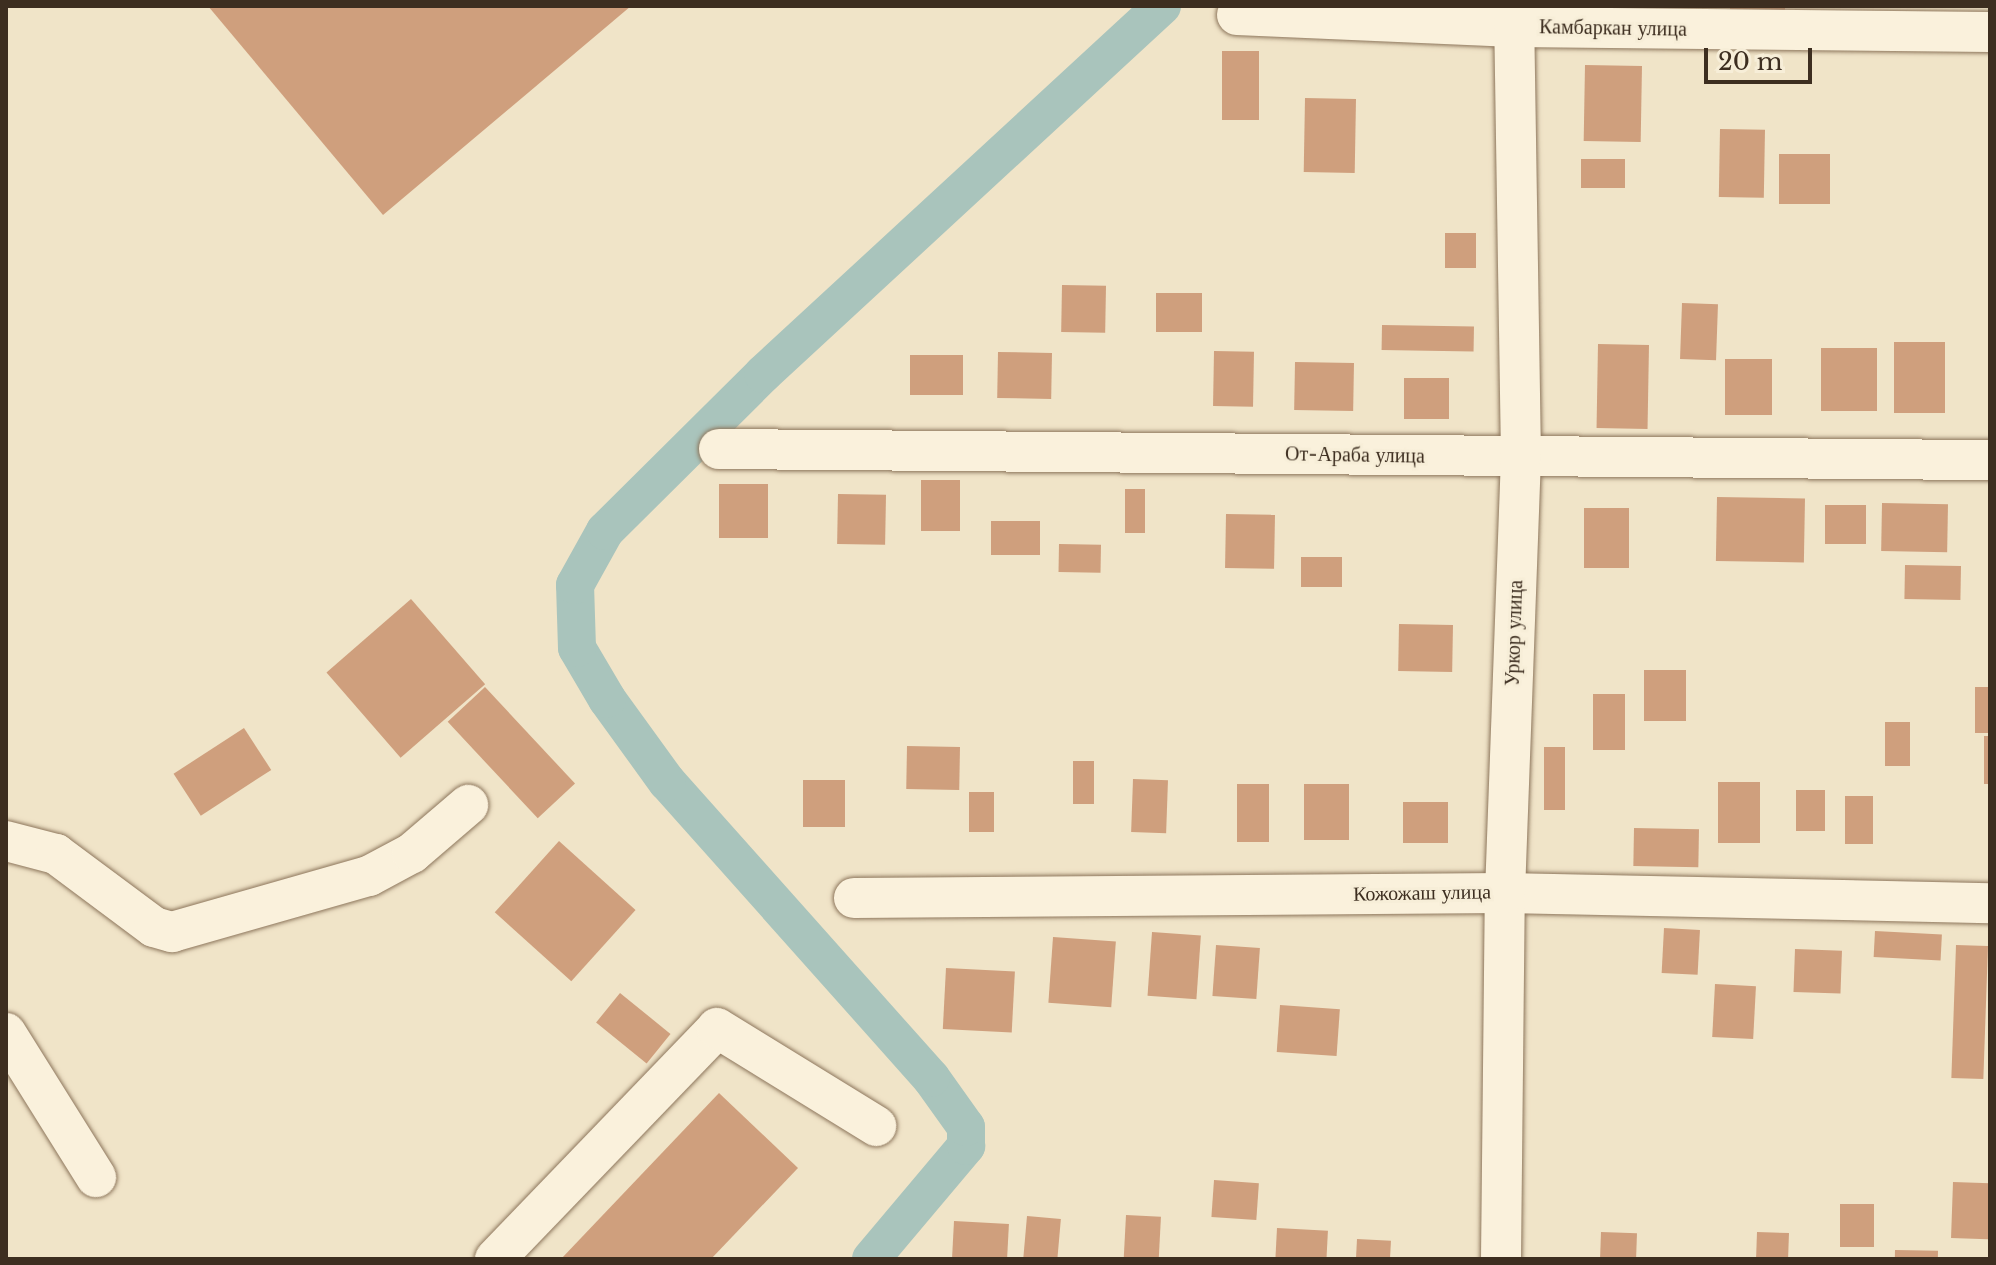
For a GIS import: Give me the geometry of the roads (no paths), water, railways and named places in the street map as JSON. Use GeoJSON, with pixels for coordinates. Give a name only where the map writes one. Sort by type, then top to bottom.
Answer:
{"type":"FeatureCollection","features":[{"type":"Feature","properties":{"kind":"street","name":"Камбаркан улица"},"geometry":{"type":"LineString","coordinates":[[1237,15],[1514,17],[1990,32]]}},
{"type":"Feature","properties":{"kind":"street","name":"Уркор улица"},"geometry":{"type":"LineString","coordinates":[[1501,1259],[1505,893],[1521,457],[1514,17]]}},
{"type":"Feature","properties":{"kind":"street","name":"От-Араба улица"},"geometry":{"type":"LineString","coordinates":[[719,449],[1990,460]]}},
{"type":"Feature","properties":{"kind":"street"},"geometry":{"type":"LineString","coordinates":[[6,841],[56,854],[154,927],[172,932],[369,876],[412,853],[468,805]]}},
{"type":"Feature","properties":{"kind":"street","name":"Кожожаш улица"},"geometry":{"type":"LineString","coordinates":[[854,898],[1505,893],[1990,903]]}},
{"type":"Feature","properties":{"kind":"street"},"geometry":{"type":"LineString","coordinates":[[495,1259],[717,1028],[876,1126]]}},
{"type":"Feature","properties":{"kind":"street"},"geometry":{"type":"LineString","coordinates":[[6,1033],[96,1177]]}},
{"type":"Feature","properties":{"kind":"waterway"},"geometry":{"type":"LineString","coordinates":[[871,1259],[966,1146],[966,1127],[931,1078],[667,782],[607,699],[577,648],[575,585],[605,531],[763,374],[1162,6]]}}]}
